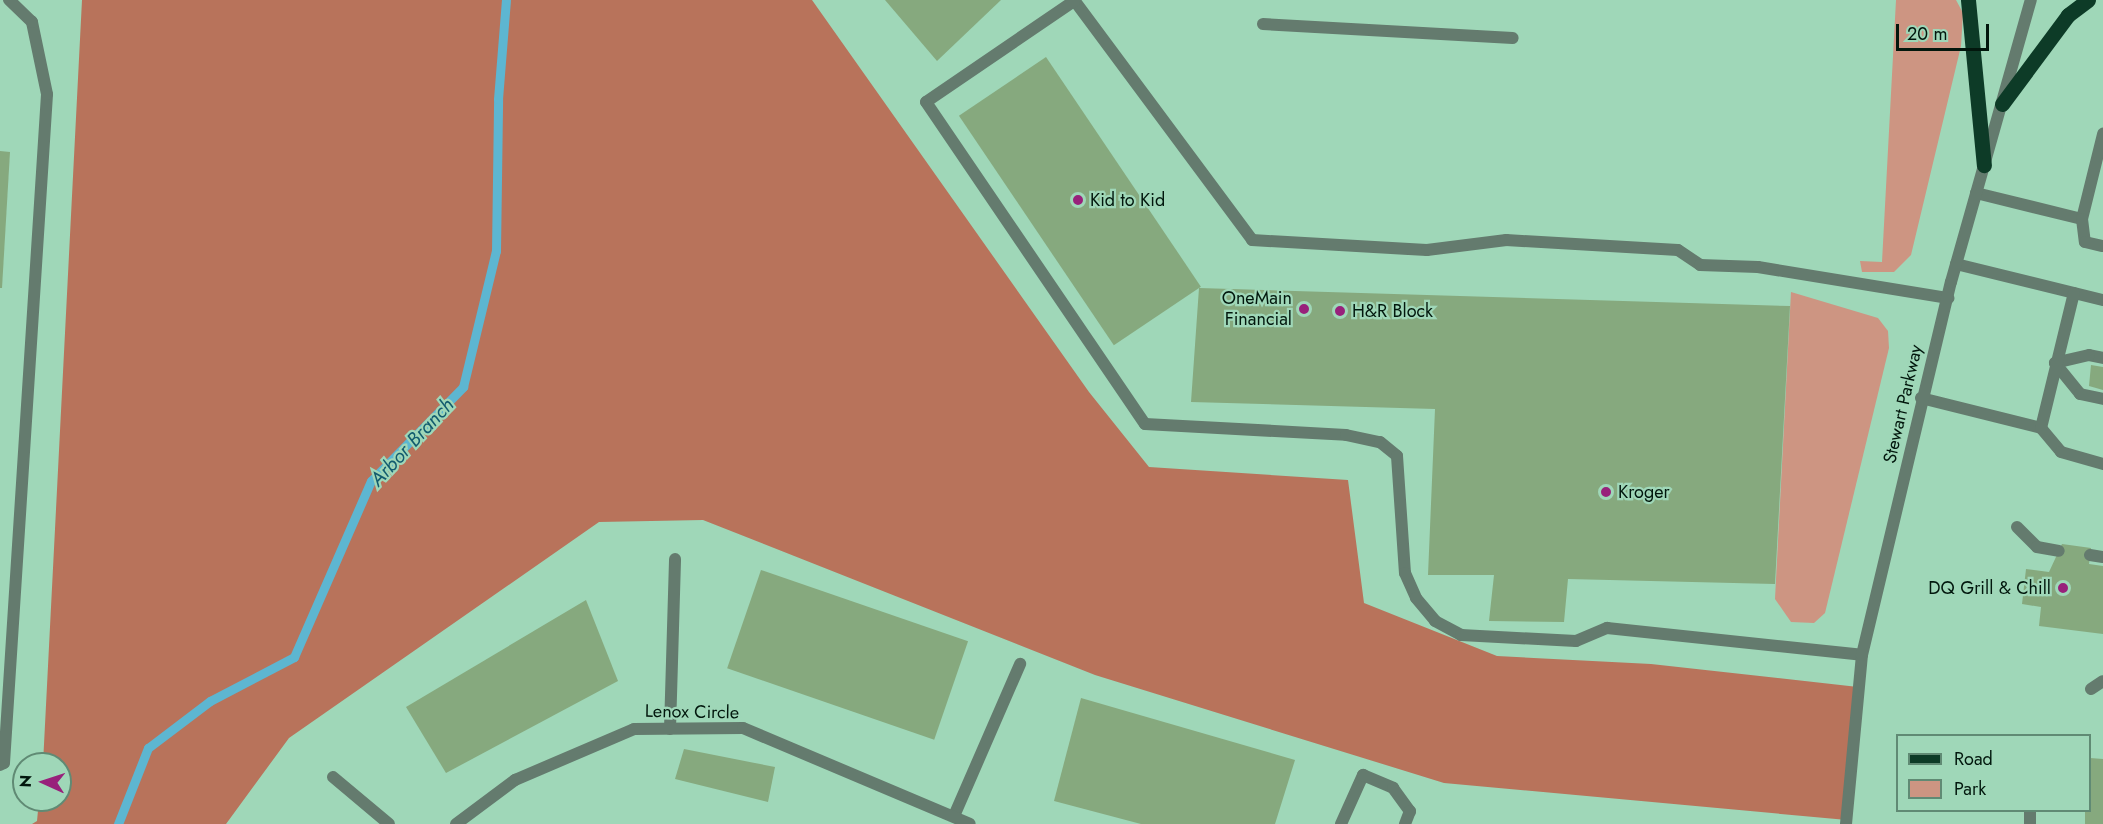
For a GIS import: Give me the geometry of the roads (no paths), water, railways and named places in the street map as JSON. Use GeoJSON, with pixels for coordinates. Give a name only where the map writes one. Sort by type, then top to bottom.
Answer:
{"type":"FeatureCollection","features":[{"type":"Feature","properties":{"kind":"main road"},"geometry":{"type":"LineString","coordinates":[[1968,0],[1984,165]]}},
{"type":"Feature","properties":{"kind":"main road"},"geometry":{"type":"LineString","coordinates":[[2001,104],[2068,15],[2088,0]]}},
{"type":"Feature","properties":{"kind":"street"},"geometry":{"type":"LineString","coordinates":[[0,765],[4,764],[46,94],[32,22],[9,0]]}},
{"type":"Feature","properties":{"kind":"street"},"geometry":{"type":"LineString","coordinates":[[1862,655],[1607,628],[1576,641],[1461,635],[1435,621],[1416,598],[1409,581],[1397,456],[1380,442],[1346,435],[1146,424],[926,102],[1074,0],[1252,240],[1427,250],[1506,240],[1678,250],[1700,265],[1758,267],[1948,298]]}},
{"type":"Feature","properties":{"kind":"street","name":"Stewart Parkway"},"geometry":{"type":"LineString","coordinates":[[1846,824],[1862,655],[1900,504],[1921,398],[1956,264],[2031,0]]}},
{"type":"Feature","properties":{"kind":"street"},"geometry":{"type":"LineString","coordinates":[[1263,24],[1513,38]]}},
{"type":"Feature","properties":{"kind":"street"},"geometry":{"type":"LineString","coordinates":[[2103,134],[2082,219],[2085,242],[2103,246]]}},
{"type":"Feature","properties":{"kind":"street"},"geometry":{"type":"LineString","coordinates":[[1976,193],[2082,219]]}},
{"type":"Feature","properties":{"kind":"street"},"geometry":{"type":"LineString","coordinates":[[1956,264],[2103,300]]}},
{"type":"Feature","properties":{"kind":"street"},"geometry":{"type":"LineString","coordinates":[[2042,428],[2055,363],[2074,293]]}},
{"type":"Feature","properties":{"kind":"street"},"geometry":{"type":"LineString","coordinates":[[2055,363],[2089,355],[2103,358]]}},
{"type":"Feature","properties":{"kind":"street"},"geometry":{"type":"LineString","coordinates":[[2055,363],[2080,394],[2103,399]]}},
{"type":"Feature","properties":{"kind":"street"},"geometry":{"type":"LineString","coordinates":[[1921,398],[2042,428],[2061,452],[2103,464]]}},
{"type":"Feature","properties":{"kind":"street"},"geometry":{"type":"LineString","coordinates":[[2017,527],[2037,547],[2059,551]]}},
{"type":"Feature","properties":{"kind":"street"},"geometry":{"type":"LineString","coordinates":[[2090,555],[2103,557]]}},
{"type":"Feature","properties":{"kind":"street"},"geometry":{"type":"LineString","coordinates":[[670,729],[675,559]]}},
{"type":"Feature","properties":{"kind":"street"},"geometry":{"type":"LineString","coordinates":[[950,820],[1020,664]]}},
{"type":"Feature","properties":{"kind":"street"},"geometry":{"type":"LineString","coordinates":[[2091,690],[2103,681]]}},
{"type":"Feature","properties":{"kind":"street","name":"Lenox Circle"},"geometry":{"type":"LineString","coordinates":[[456,824],[515,780],[634,729],[743,728],[950,820],[970,824]]}},
{"type":"Feature","properties":{"kind":"street"},"geometry":{"type":"LineString","coordinates":[[1341,824],[1363,775],[1394,788],[1410,811],[1406,824]]}},
{"type":"Feature","properties":{"kind":"street"},"geometry":{"type":"LineString","coordinates":[[333,777],[389,824]]}},
{"type":"Feature","properties":{"kind":"waterway","name":"Arbor Branch"},"geometry":{"type":"LineString","coordinates":[[118,824],[148,748],[210,701],[294,657],[371,481],[463,387],[496,251],[498,99],[506,0]]}},
{"type":"Feature","properties":{"kind":"place","name":"Kid to Kid"},"geometry":{"type":"Point","coordinates":[1078,200]}},
{"type":"Feature","properties":{"kind":"place","name":"OneMain Financial"},"geometry":{"type":"Point","coordinates":[1304,309]}},
{"type":"Feature","properties":{"kind":"place","name":"H&R Block"},"geometry":{"type":"Point","coordinates":[1340,311]}},
{"type":"Feature","properties":{"kind":"place","name":"Kroger"},"geometry":{"type":"Point","coordinates":[1606,492]}},
{"type":"Feature","properties":{"kind":"place","name":"DQ Grill & Chill"},"geometry":{"type":"Point","coordinates":[2063,588]}}]}
